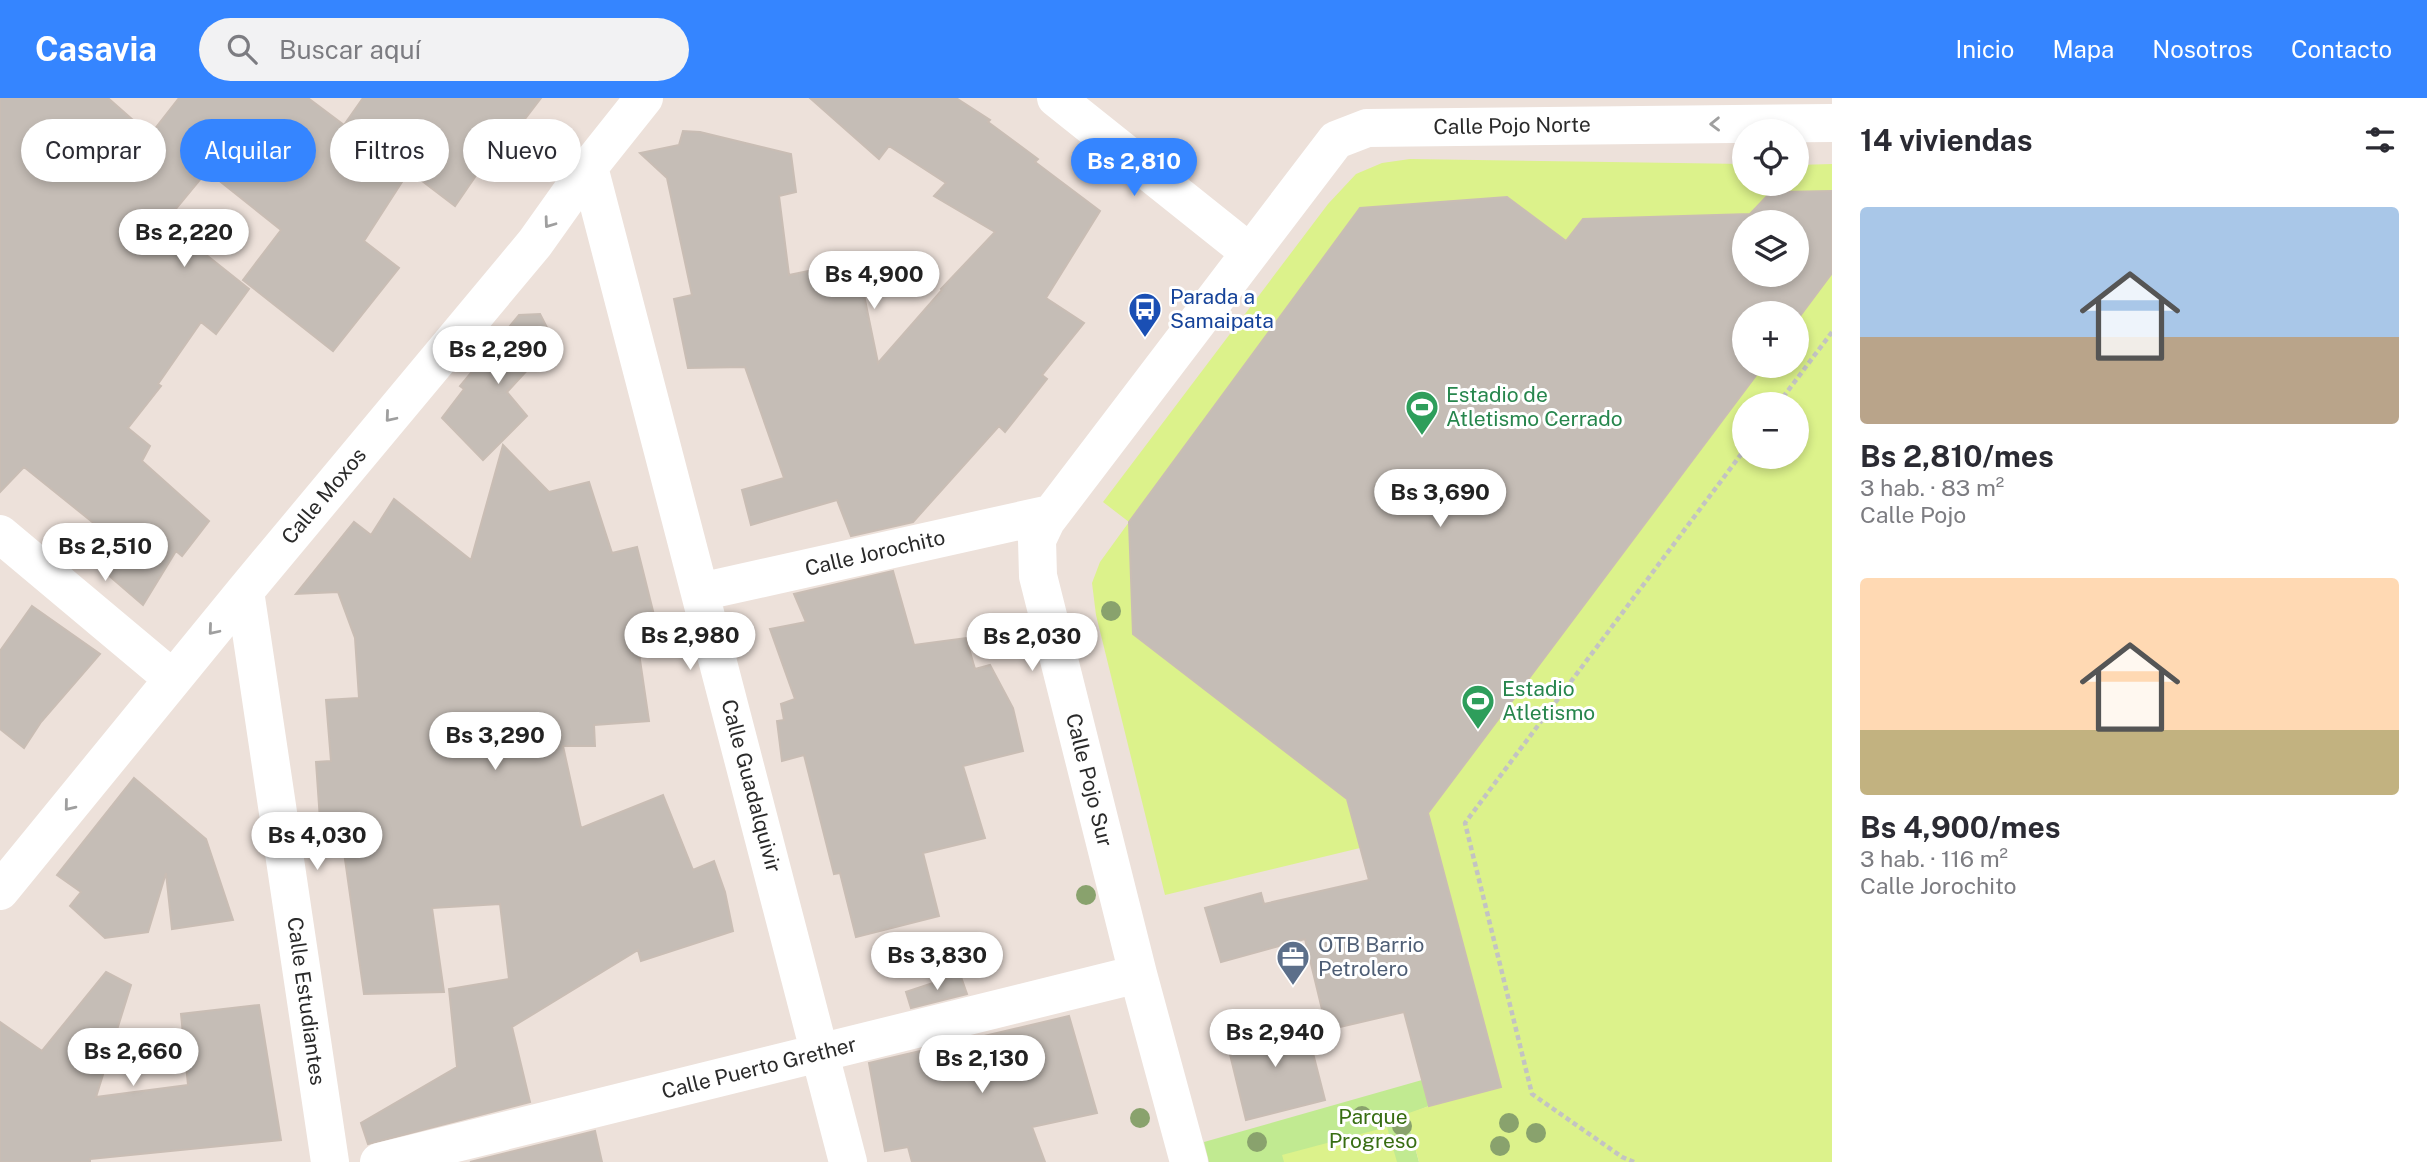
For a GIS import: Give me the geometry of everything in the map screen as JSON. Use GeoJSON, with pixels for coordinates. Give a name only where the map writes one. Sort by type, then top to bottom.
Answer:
{"type":"FeatureCollection","features":[{"type":"Feature","properties":{"kind":"street","name":"Calle Moxos"},"geometry":{"type":"LineString","coordinates":[[0,891],[173,678],[535,243],[589,167],[644,98]]}},
{"type":"Feature","properties":{"kind":"street"},"geometry":{"type":"LineString","coordinates":[[1056,98],[1249,252]]}},
{"type":"Feature","properties":{"kind":"street","name":"Calle Pojo Norte"},"geometry":{"type":"LineString","coordinates":[[1249,252],[1336,140],[1367,113],[1832,123]]}},
{"type":"Feature","properties":{"kind":"street","name":"Calle Guadalquivir"},"geometry":{"type":"LineString","coordinates":[[589,167],[848,1162]]}},
{"type":"Feature","properties":{"kind":"street","name":"Calle Pojo Sur"},"geometry":{"type":"LineString","coordinates":[[1189,1162],[1138,974],[1038,576],[1037,540],[1050,514],[1249,252]]}},
{"type":"Feature","properties":{"kind":"street","name":"Calle Jorochito"},"geometry":{"type":"LineString","coordinates":[[700,592],[1050,514]]}},
{"type":"Feature","properties":{"kind":"street"},"geometry":{"type":"LineString","coordinates":[[0,534],[173,678]]}},
{"type":"Feature","properties":{"kind":"street","name":"Calle Estudiantes"},"geometry":{"type":"LineString","coordinates":[[245,591],[330,1162]]}},
{"type":"Feature","properties":{"kind":"street","name":"Calle Puerto Grether"},"geometry":{"type":"LineString","coordinates":[[379,1162],[1138,974]]}},
{"type":"Feature","properties":{"kind":"path"},"geometry":{"type":"LineString","coordinates":[[1787,392],[1832,332]]}},
{"type":"Feature","properties":{"kind":"path"},"geometry":{"type":"LineString","coordinates":[[1634,1162],[1622,1157],[1532,1094],[1465,822],[1732,466]]}},
{"type":"Feature","properties":{"kind":"green space","name":"Estadio Atletismo"},"geometry":{"type":"Polygon","coordinates":[[[1410,159],[1732,164],[1732,196],[1809,196],[1809,165],[1832,164],[1832,1162],[1419,1162],[1406,1114],[1429,1106],[1360,848],[1165,895],[1096,615],[1092,583],[1100,562],[1129,522],[1103,502],[1328,204],[1356,174],[1382,163],[1410,159]]]}},
{"type":"Feature","properties":{"kind":"green space","name":"Parque Progreso"},"geometry":{"type":"Polygon","coordinates":[[[1422,1080],[1429,1106],[1406,1115],[1419,1162],[1209,1162],[1204,1142],[1422,1080]]]}},
{"type":"Feature","properties":{"kind":"green space"},"geometry":{"type":"Polygon","coordinates":[[[1387,1127],[1397,1162],[1284,1162],[1282,1155],[1387,1127]]]}},
{"type":"Feature","properties":{"kind":"building"},"geometry":{"type":"Polygon","coordinates":[[[0,98],[108,98],[132,119],[21,119],[21,182],[166,182],[166,119],[163,119],[179,98],[308,98],[336,119],[330,119],[330,182],[402,182],[364,241],[399,268],[333,351],[243,280],[281,230],[221,182],[316,182],[316,119],[180,119],[180,182],[198,182],[165,222],[249,289],[216,334],[201,322],[158,384],[161,386],[128,428],[150,446],[142,461],[209,521],[182,556],[176,551],[143,605],[84,554],[101,529],[24,467],[0,492],[0,98]]]}},
{"type":"Feature","properties":{"kind":"building"},"geometry":{"type":"Polygon","coordinates":[[[363,98],[541,98],[525,119],[463,119],[463,182],[472,182],[455,206],[423,182],[449,182],[449,119],[348,119],[363,98]]]}},
{"type":"Feature","properties":{"kind":"building"},"geometry":{"type":"Polygon","coordinates":[[[810,98],[956,98],[990,120],[988,122],[1038,159],[1035,162],[1100,211],[1046,298],[1084,323],[1042,375],[1047,379],[1005,432],[999,426],[913,522],[851,536],[837,500],[751,525],[742,490],[784,478],[745,367],[688,368],[674,299],[692,295],[667,178],[640,153],[679,145],[683,131],[700,132],[791,154],[796,192],[779,196],[789,275],[857,261],[878,363],[941,289],[995,232],[934,196],[946,183],[889,146],[879,159],[810,98]]]}},
{"type":"Feature","properties":{"kind":"building","name":"Estadio de Atletismo Cerrado"},"geometry":{"type":"Polygon","coordinates":[[[1809,191],[1832,191],[1832,273],[1809,304],[1809,301],[1732,301],[1732,378],[1754,378],[1744,392],[1732,392],[1732,407],[1428,813],[1501,1087],[1429,1106],[1404,1012],[1327,1030],[1305,939],[1221,962],[1205,908],[1261,893],[1264,904],[1369,880],[1347,799],[1133,634],[1129,522],[1360,208],[1507,197],[1566,241],[1583,219],[1732,215],[1732,287],[1809,287],[1809,210],[1754,210],[1767,196],[1809,196],[1809,191]]]}},
{"type":"Feature","properties":{"kind":"building"},"geometry":{"type":"Polygon","coordinates":[[[540,314],[554,341],[507,392],[527,416],[483,460],[442,418],[464,389],[460,386],[519,315],[540,314]]]}},
{"type":"Feature","properties":{"kind":"building"},"geometry":{"type":"Polygon","coordinates":[[[503,445],[549,492],[589,482],[612,553],[637,547],[655,619],[634,619],[649,721],[594,725],[595,746],[563,746],[581,828],[663,795],[693,870],[714,861],[725,892],[733,931],[641,961],[638,950],[512,1027],[530,1102],[368,1144],[361,1123],[457,1067],[449,989],[509,979],[500,904],[432,908],[444,992],[364,994],[344,852],[323,853],[318,820],[316,762],[331,761],[326,700],[359,698],[355,638],[338,592],[296,594],[354,522],[371,535],[394,499],[471,560],[503,445]]]}},
{"type":"Feature","properties":{"kind":"building"},"geometry":{"type":"Polygon","coordinates":[[[893,571],[914,645],[966,638],[975,669],[990,665],[1013,708],[1023,751],[963,766],[985,838],[923,853],[939,916],[856,937],[840,873],[834,874],[804,755],[782,761],[777,721],[784,720],[781,704],[795,699],[770,629],[806,622],[794,594],[893,571]]]}},
{"type":"Feature","properties":{"kind":"building"},"geometry":{"type":"Polygon","coordinates":[[[32,606],[100,654],[41,722],[24,748],[0,729],[0,651],[32,606]]]}},
{"type":"Feature","properties":{"kind":"building"},"geometry":{"type":"Polygon","coordinates":[[[134,778],[206,839],[233,920],[172,929],[166,873],[148,932],[105,938],[70,906],[81,892],[57,875],[134,778]]]}},
{"type":"Feature","properties":{"kind":"building"},"geometry":{"type":"Polygon","coordinates":[[[106,972],[131,985],[96,1097],[188,1085],[181,1014],[259,1005],[281,1140],[90,1159],[90,1162],[0,1162],[0,1022],[42,1051],[106,972]]]}},
{"type":"Feature","properties":{"kind":"building"},"geometry":{"type":"Polygon","coordinates":[[[960,974],[967,994],[911,1008],[906,992],[960,974]]]}},
{"type":"Feature","properties":{"kind":"building"},"geometry":{"type":"Polygon","coordinates":[[[1069,1016],[1097,1113],[1032,1127],[1045,1162],[912,1162],[908,1147],[885,1151],[869,1063],[1069,1016]]]}},
{"type":"Feature","properties":{"kind":"building"},"geometry":{"type":"Polygon","coordinates":[[[1304,1018],[1325,1100],[1246,1120],[1226,1038],[1304,1018]]]}},
{"type":"Feature","properties":{"kind":"building"},"geometry":{"type":"Polygon","coordinates":[[[595,1131],[602,1162],[470,1162],[595,1131]]]}},
{"type":"Feature","properties":{"kind":"place","name":"Parada a Samaipata"},"geometry":{"type":"Point","coordinates":[1145,339]}},
{"type":"Feature","properties":{"kind":"place","name":"Estadio de Atletismo Cerrado"},"geometry":{"type":"Point","coordinates":[1422,437]}},
{"type":"Feature","properties":{"kind":"place","name":"Estadio Atletismo"},"geometry":{"type":"Point","coordinates":[1478,731]}},
{"type":"Feature","properties":{"kind":"place","name":"OTB Barrio Petrolero"},"geometry":{"type":"Point","coordinates":[1293,987]}}]}
